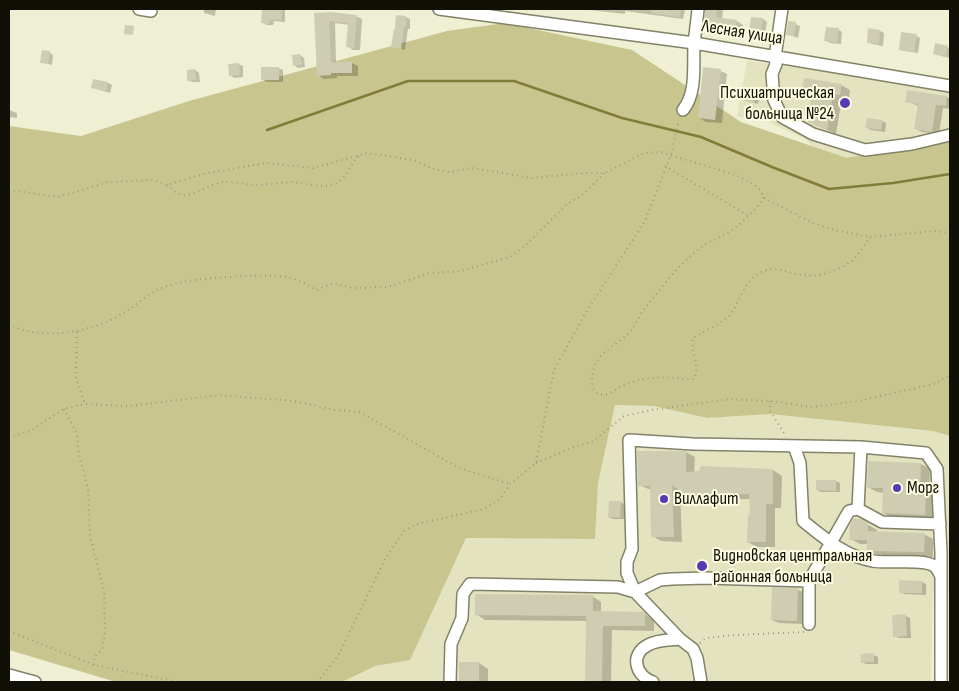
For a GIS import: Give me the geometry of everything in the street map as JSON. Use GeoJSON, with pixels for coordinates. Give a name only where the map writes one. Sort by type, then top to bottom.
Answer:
{"type":"FeatureCollection","features":[{"type":"Feature","properties":{"kind":"street","name":"Лесная улица"},"geometry":{"type":"LineString","coordinates":[[439,9],[694,43],[950,86]]}},
{"type":"Feature","properties":{"kind":"street"},"geometry":{"type":"LineString","coordinates":[[683,110],[689,103],[692,93],[694,43],[698,9]]}},
{"type":"Feature","properties":{"kind":"street"},"geometry":{"type":"LineString","coordinates":[[782,9],[775,56],[776,64],[772,74],[774,100],[782,116],[813,134],[865,150],[912,144],[950,135]]}},
{"type":"Feature","properties":{"kind":"street"},"geometry":{"type":"LineString","coordinates":[[701,682],[697,658],[693,649],[680,639],[635,592],[629,579],[627,562],[632,549],[629,440],[693,444],[860,448],[926,453],[937,469],[941,576],[941,682]]}},
{"type":"Feature","properties":{"kind":"street"},"geometry":{"type":"LineString","coordinates":[[794,446],[800,463],[803,521],[830,543],[856,557],[874,562],[925,563],[935,566],[941,576]]}},
{"type":"Feature","properties":{"kind":"street"},"geometry":{"type":"LineString","coordinates":[[858,509],[860,448]]}},
{"type":"Feature","properties":{"kind":"street"},"geometry":{"type":"LineString","coordinates":[[809,624],[809,581],[849,511],[858,509],[876,520],[890,524],[940,524]]}},
{"type":"Feature","properties":{"kind":"street"},"geometry":{"type":"LineString","coordinates":[[450,682],[451,644],[462,618],[463,594],[470,584],[618,587],[635,592],[660,580],[672,579],[809,581]]}},
{"type":"Feature","properties":{"kind":"street"},"geometry":{"type":"LineString","coordinates":[[653,682],[643,677],[640,672],[637,658],[639,653],[648,644],[680,639]]}},
{"type":"Feature","properties":{"kind":"street"},"geometry":{"type":"LineString","coordinates":[[9,675],[35,682]]}},
{"type":"Feature","properties":{"kind":"path"},"geometry":{"type":"LineString","coordinates":[[536,463],[554,370],[585,314],[645,221],[665,166],[671,155],[678,122]]}},
{"type":"Feature","properties":{"kind":"path"},"geometry":{"type":"LineString","coordinates":[[9,325],[44,333],[77,332],[99,326],[121,315],[156,291],[185,282],[209,278],[266,275],[288,277],[317,290],[334,283],[352,288],[388,287],[430,273],[461,271],[510,257],[526,245],[567,204],[582,195],[605,173],[644,153],[660,152],[736,175],[758,187],[764,197],[813,223],[834,230],[871,237],[934,230],[950,233]]}},
{"type":"Feature","properties":{"kind":"path"},"geometry":{"type":"LineString","coordinates":[[167,186],[203,174],[266,163],[313,168],[368,153],[413,160],[434,169],[448,172],[472,168],[530,178],[605,173]]}},
{"type":"Feature","properties":{"kind":"path"},"geometry":{"type":"LineString","coordinates":[[9,190],[58,197],[109,182],[154,180],[180,194],[188,196],[199,189],[224,182],[256,185],[291,182],[325,186],[337,183],[343,178],[355,160],[362,154]]}},
{"type":"Feature","properties":{"kind":"path"},"geometry":{"type":"LineString","coordinates":[[665,166],[749,216]]}},
{"type":"Feature","properties":{"kind":"path"},"geometry":{"type":"LineString","coordinates":[[764,197],[749,216],[724,235],[699,248],[668,280],[644,309],[633,329],[596,361],[592,383],[594,391],[598,394],[606,395],[623,385],[644,378],[692,380],[695,377],[696,369],[693,338],[728,317],[744,288],[754,278],[764,272],[778,269],[802,275],[828,273],[842,267],[855,258],[871,237]]}},
{"type":"Feature","properties":{"kind":"path"},"geometry":{"type":"LineString","coordinates":[[77,332],[76,379],[86,404]]}},
{"type":"Feature","properties":{"kind":"path"},"geometry":{"type":"LineString","coordinates":[[318,682],[338,656],[385,559],[404,531],[417,524],[484,509],[500,499],[510,484],[536,463],[576,446],[592,442],[624,416],[729,399],[770,401],[813,407],[858,401],[934,384],[950,375]]}},
{"type":"Feature","properties":{"kind":"path"},"geometry":{"type":"LineString","coordinates":[[9,437],[30,431],[64,409],[86,404],[129,406],[219,395],[294,401],[335,410],[360,412],[459,468],[510,484]]}},
{"type":"Feature","properties":{"kind":"path"},"geometry":{"type":"LineString","coordinates":[[770,401],[770,411],[794,446]]}},
{"type":"Feature","properties":{"kind":"path"},"geometry":{"type":"LineString","coordinates":[[64,409],[77,434],[78,450],[88,489],[90,537],[104,590],[105,633],[102,650],[94,657],[94,665]]}},
{"type":"Feature","properties":{"kind":"path"},"geometry":{"type":"LineString","coordinates":[[693,649],[706,638],[808,632],[809,624]]}},
{"type":"Feature","properties":{"kind":"path"},"geometry":{"type":"LineString","coordinates":[[9,632],[94,665],[178,682]]}},
{"type":"Feature","properties":{"kind":"shaded area"},"geometry":{"type":"Polygon","coordinates":[[[505,23],[632,50],[741,122],[847,158],[950,139],[950,436],[933,431],[770,414],[707,418],[654,406],[615,405],[598,483],[595,539],[466,538],[410,660],[375,666],[342,682],[116,682],[9,650],[9,126],[81,136],[189,101],[447,31],[505,23]]]}},
{"type":"Feature","properties":{"kind":"shaded area","name":"Психиатрическая больница №24"},"geometry":{"type":"Polygon","coordinates":[[[747,61],[950,88],[950,148],[910,157],[827,159],[805,139],[767,120],[737,117],[747,61]]]}},
{"type":"Feature","properties":{"kind":"shaded area","name":"Видновская центральная районная больница"},"geometry":{"type":"Polygon","coordinates":[[[615,405],[654,406],[707,418],[770,414],[933,431],[950,436],[950,594],[933,594],[931,682],[342,682],[375,666],[410,659],[466,538],[595,539],[598,483],[615,405]]]}},
{"type":"Feature","properties":{"kind":"building"},"geometry":{"type":"Polygon","coordinates":[[[262,9],[282,9],[281,20],[270,20],[269,24],[261,23],[262,9]]]}},
{"type":"Feature","properties":{"kind":"building"},"geometry":{"type":"Polygon","coordinates":[[[651,9],[681,9],[679,17],[651,13],[651,9]]]}},
{"type":"Feature","properties":{"kind":"building"},"geometry":{"type":"Polygon","coordinates":[[[705,9],[717,9],[716,17],[737,20],[735,31],[726,30],[727,26],[704,23],[705,9]]]}},
{"type":"Feature","properties":{"kind":"building"},"geometry":{"type":"Polygon","coordinates":[[[331,12],[357,15],[354,48],[346,47],[348,23],[329,21],[331,62],[352,62],[352,73],[331,73],[331,75],[317,76],[314,13],[331,12]]]}},
{"type":"Feature","properties":{"kind":"building"},"geometry":{"type":"Polygon","coordinates":[[[396,15],[406,16],[406,27],[404,27],[401,49],[391,47],[396,15]]]}},
{"type":"Feature","properties":{"kind":"building"},"geometry":{"type":"Polygon","coordinates":[[[751,17],[763,18],[761,32],[749,31],[751,17]]]}},
{"type":"Feature","properties":{"kind":"building"},"geometry":{"type":"Polygon","coordinates":[[[788,21],[796,22],[794,36],[786,35],[788,21]]]}},
{"type":"Feature","properties":{"kind":"building"},"geometry":{"type":"Polygon","coordinates":[[[125,25],[134,26],[133,35],[124,34],[125,25]]]}},
{"type":"Feature","properties":{"kind":"building"},"geometry":{"type":"Polygon","coordinates":[[[826,27],[839,28],[837,43],[824,41],[826,27]]]}},
{"type":"Feature","properties":{"kind":"building"},"geometry":{"type":"Polygon","coordinates":[[[868,28],[880,30],[879,44],[867,43],[868,28]]]}},
{"type":"Feature","properties":{"kind":"building"},"geometry":{"type":"Polygon","coordinates":[[[901,32],[917,34],[914,52],[899,50],[901,32]]]}},
{"type":"Feature","properties":{"kind":"building"},"geometry":{"type":"Polygon","coordinates":[[[935,43],[948,46],[945,57],[933,54],[935,43]]]}},
{"type":"Feature","properties":{"kind":"building"},"geometry":{"type":"Polygon","coordinates":[[[42,50],[50,51],[48,64],[40,63],[42,50]]]}},
{"type":"Feature","properties":{"kind":"building"},"geometry":{"type":"Polygon","coordinates":[[[300,54],[302,65],[293,66],[292,55],[300,54]]]}},
{"type":"Feature","properties":{"kind":"building"},"geometry":{"type":"Polygon","coordinates":[[[239,63],[240,75],[229,76],[228,64],[239,63]]]}},
{"type":"Feature","properties":{"kind":"building"},"geometry":{"type":"Polygon","coordinates":[[[261,67],[279,67],[279,80],[261,80],[261,67]]]}},
{"type":"Feature","properties":{"kind":"building"},"geometry":{"type":"Polygon","coordinates":[[[703,67],[721,69],[715,120],[698,118],[703,67]]]}},
{"type":"Feature","properties":{"kind":"building"},"geometry":{"type":"Polygon","coordinates":[[[195,69],[196,80],[187,81],[187,70],[195,69]]]}},
{"type":"Feature","properties":{"kind":"building"},"geometry":{"type":"Polygon","coordinates":[[[804,78],[842,84],[840,95],[833,94],[827,130],[808,122],[812,91],[802,90],[804,78]]]}},
{"type":"Feature","properties":{"kind":"building"},"geometry":{"type":"Polygon","coordinates":[[[93,79],[108,82],[106,91],[91,88],[93,79]]]}},
{"type":"Feature","properties":{"kind":"building"},"geometry":{"type":"Polygon","coordinates":[[[744,87],[757,90],[754,103],[742,100],[744,87]]]}},
{"type":"Feature","properties":{"kind":"building"},"geometry":{"type":"Polygon","coordinates":[[[907,90],[947,96],[946,106],[936,105],[932,132],[914,129],[918,104],[905,102],[907,90]]]}},
{"type":"Feature","properties":{"kind":"building"},"geometry":{"type":"Polygon","coordinates":[[[867,118],[883,120],[881,130],[865,128],[867,118]]]}},
{"type":"Feature","properties":{"kind":"building"},"geometry":{"type":"Polygon","coordinates":[[[637,451],[686,451],[686,472],[699,471],[701,466],[773,469],[773,504],[766,504],[766,542],[747,542],[748,515],[750,515],[749,494],[686,495],[672,485],[674,537],[651,537],[650,486],[638,486],[637,451]]]}},
{"type":"Feature","properties":{"kind":"building","name":"Морг"},"geometry":{"type":"Polygon","coordinates":[[[868,461],[921,463],[920,489],[926,489],[925,515],[882,513],[883,488],[867,488],[868,461]]]}},
{"type":"Feature","properties":{"kind":"building"},"geometry":{"type":"Polygon","coordinates":[[[816,480],[836,480],[836,491],[816,490],[816,480]]]}},
{"type":"Feature","properties":{"kind":"building"},"geometry":{"type":"Polygon","coordinates":[[[609,501],[621,501],[620,518],[608,517],[609,501]]]}},
{"type":"Feature","properties":{"kind":"building"},"geometry":{"type":"Polygon","coordinates":[[[853,519],[861,519],[868,523],[868,531],[925,533],[924,552],[867,551],[867,540],[849,540],[850,525],[853,519]]]}},
{"type":"Feature","properties":{"kind":"building"},"geometry":{"type":"Polygon","coordinates":[[[899,580],[922,581],[922,593],[899,593],[899,580]]]}},
{"type":"Feature","properties":{"kind":"building"},"geometry":{"type":"Polygon","coordinates":[[[772,587],[798,588],[797,621],[771,620],[772,587]]]}},
{"type":"Feature","properties":{"kind":"building"},"geometry":{"type":"Polygon","coordinates":[[[475,594],[593,595],[593,611],[644,612],[645,626],[603,626],[602,682],[585,682],[586,616],[475,615],[475,594]]]}},
{"type":"Feature","properties":{"kind":"building"},"geometry":{"type":"Polygon","coordinates":[[[906,614],[907,636],[893,637],[892,615],[906,614]]]}},
{"type":"Feature","properties":{"kind":"building"},"geometry":{"type":"Polygon","coordinates":[[[874,653],[874,662],[861,663],[860,654],[874,653]]]}},
{"type":"Feature","properties":{"kind":"building"},"geometry":{"type":"Polygon","coordinates":[[[459,662],[479,662],[479,682],[459,682],[459,662]]]}},
{"type":"Feature","properties":{"kind":"waterway"},"geometry":{"type":"LineString","coordinates":[[267,130],[408,81],[514,81],[622,118],[701,137],[829,189],[893,183],[950,174]]}},
{"type":"Feature","properties":{"kind":"place","name":"Психиатрическая больница №24"},"geometry":{"type":"Point","coordinates":[845,103]}},
{"type":"Feature","properties":{"kind":"place","name":"Морг"},"geometry":{"type":"Point","coordinates":[897,488]}},
{"type":"Feature","properties":{"kind":"place","name":"Виллафит"},"geometry":{"type":"Point","coordinates":[664,499]}},
{"type":"Feature","properties":{"kind":"place","name":"Видновская центральная районная больница"},"geometry":{"type":"Point","coordinates":[702,566]}}]}
